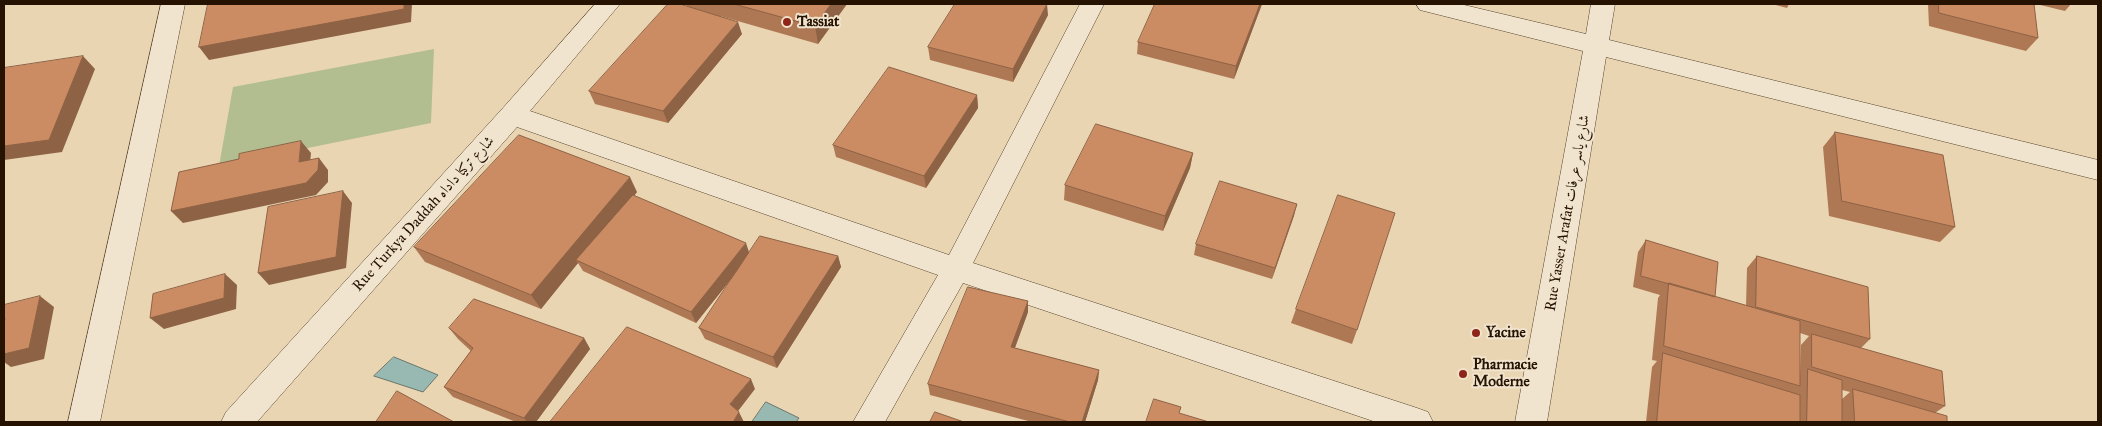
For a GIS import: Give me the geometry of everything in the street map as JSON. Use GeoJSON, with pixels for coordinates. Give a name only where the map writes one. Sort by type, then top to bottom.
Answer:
{"type":"FeatureCollection","features":[{"type":"Feature","properties":{"kind":"street"},"geometry":{"type":"LineString","coordinates":[[84,422],[173,4]]}},
{"type":"Feature","properties":{"kind":"street","name":"Rue Turkya Daddah شارع تركيا داداه"},"geometry":{"type":"LineString","coordinates":[[237,422],[512,115],[608,4]]}},
{"type":"Feature","properties":{"kind":"street"},"geometry":{"type":"LineString","coordinates":[[869,422],[956,269],[1092,4]]}},
{"type":"Feature","properties":{"kind":"street"},"geometry":{"type":"LineString","coordinates":[[1428,4],[2098,170]]}},
{"type":"Feature","properties":{"kind":"street","name":"Rue Yasser Arafat شارع ياسر عرفات"},"geometry":{"type":"LineString","coordinates":[[1531,422],[1603,4]]}},
{"type":"Feature","properties":{"kind":"street"},"geometry":{"type":"LineString","coordinates":[[512,115],[956,269],[1417,422]]}},
{"type":"Feature","properties":{"kind":"green space"},"geometry":{"type":"Polygon","coordinates":[[[434,49],[431,123],[219,166],[233,87],[434,49]]]}},
{"type":"Feature","properties":{"kind":"water"},"geometry":{"type":"Polygon","coordinates":[[[394,357],[438,375],[423,392],[374,376],[394,357]]]}},
{"type":"Feature","properties":{"kind":"water"},"geometry":{"type":"Polygon","coordinates":[[[766,402],[799,418],[796,422],[752,422],[766,402]]]}},
{"type":"Feature","properties":{"kind":"building"},"geometry":{"type":"Polygon","coordinates":[[[208,4],[404,4],[404,9],[199,47],[208,4]]]}},
{"type":"Feature","properties":{"kind":"building"},"geometry":{"type":"Polygon","coordinates":[[[668,4],[680,4],[738,22],[663,111],[589,91],[668,4]]]}},
{"type":"Feature","properties":{"kind":"building"},"geometry":{"type":"Polygon","coordinates":[[[734,4],[831,4],[815,26],[734,4]]]}},
{"type":"Feature","properties":{"kind":"building"},"geometry":{"type":"Polygon","coordinates":[[[955,4],[1047,4],[1013,69],[928,47],[955,4]]]}},
{"type":"Feature","properties":{"kind":"building"},"geometry":{"type":"Polygon","coordinates":[[[1155,4],[1260,4],[1236,66],[1138,42],[1155,4]]]}},
{"type":"Feature","properties":{"kind":"building"},"geometry":{"type":"Polygon","coordinates":[[[1939,4],[2034,4],[2038,38],[1939,13],[1939,4]]]}},
{"type":"Feature","properties":{"kind":"building"},"geometry":{"type":"Polygon","coordinates":[[[83,56],[49,140],[4,146],[4,68],[83,56]]]}},
{"type":"Feature","properties":{"kind":"building"},"geometry":{"type":"Polygon","coordinates":[[[889,67],[977,95],[924,176],[833,145],[889,67]]]}},
{"type":"Feature","properties":{"kind":"building"},"geometry":{"type":"Polygon","coordinates":[[[1096,124],[1193,153],[1165,216],[1065,185],[1096,124]]]}},
{"type":"Feature","properties":{"kind":"building"},"geometry":{"type":"Polygon","coordinates":[[[1835,132],[1943,155],[1955,227],[1842,201],[1835,132]]]}},
{"type":"Feature","properties":{"kind":"building"},"geometry":{"type":"Polygon","coordinates":[[[519,135],[630,177],[531,295],[414,247],[519,135]]]}},
{"type":"Feature","properties":{"kind":"building"},"geometry":{"type":"Polygon","coordinates":[[[301,141],[299,162],[319,158],[318,170],[306,183],[171,211],[179,172],[239,159],[239,154],[301,141]]]}},
{"type":"Feature","properties":{"kind":"building"},"geometry":{"type":"Polygon","coordinates":[[[1220,181],[1297,204],[1275,268],[1196,244],[1220,181]]]}},
{"type":"Feature","properties":{"kind":"building"},"geometry":{"type":"Polygon","coordinates":[[[343,191],[336,257],[258,273],[268,207],[343,191]]]}},
{"type":"Feature","properties":{"kind":"building"},"geometry":{"type":"Polygon","coordinates":[[[633,195],[746,243],[691,312],[576,260],[633,195]]]}},
{"type":"Feature","properties":{"kind":"building"},"geometry":{"type":"Polygon","coordinates":[[[1338,195],[1395,213],[1357,330],[1296,309],[1338,195]]]}},
{"type":"Feature","properties":{"kind":"building"},"geometry":{"type":"Polygon","coordinates":[[[760,236],[838,256],[773,357],[699,328],[760,236]]]}},
{"type":"Feature","properties":{"kind":"building"},"geometry":{"type":"Polygon","coordinates":[[[1646,240],[1718,262],[1715,297],[1641,276],[1646,240]]]}},
{"type":"Feature","properties":{"kind":"building"},"geometry":{"type":"Polygon","coordinates":[[[1757,256],[1868,287],[1870,339],[1756,307],[1757,256]]]}},
{"type":"Feature","properties":{"kind":"building"},"geometry":{"type":"Polygon","coordinates":[[[225,274],[224,298],[150,318],[153,294],[225,274]]]}},
{"type":"Feature","properties":{"kind":"building"},"geometry":{"type":"Polygon","coordinates":[[[1669,283],[1800,321],[1800,386],[1664,346],[1669,283]]]}},
{"type":"Feature","properties":{"kind":"building"},"geometry":{"type":"Polygon","coordinates":[[[968,287],[1028,301],[1011,347],[1099,370],[1082,422],[1070,422],[928,384],[968,287]]]}},
{"type":"Feature","properties":{"kind":"building"},"geometry":{"type":"Polygon","coordinates":[[[40,296],[29,348],[4,354],[4,305],[40,296]]]}},
{"type":"Feature","properties":{"kind":"building"},"geometry":{"type":"Polygon","coordinates":[[[474,299],[584,338],[524,418],[444,387],[473,348],[449,328],[474,299]]]}},
{"type":"Feature","properties":{"kind":"building"},"geometry":{"type":"Polygon","coordinates":[[[627,327],[751,379],[730,404],[739,412],[733,422],[550,422],[627,327]]]}},
{"type":"Feature","properties":{"kind":"building"},"geometry":{"type":"Polygon","coordinates":[[[1812,334],[1942,371],[1945,406],[1812,367],[1812,334]]]}},
{"type":"Feature","properties":{"kind":"building"},"geometry":{"type":"Polygon","coordinates":[[[1663,353],[1800,395],[1800,422],[1657,422],[1663,353]]]}},
{"type":"Feature","properties":{"kind":"building"},"geometry":{"type":"Polygon","coordinates":[[[1808,369],[1842,380],[1842,422],[1807,422],[1808,369]]]}},
{"type":"Feature","properties":{"kind":"building"},"geometry":{"type":"Polygon","coordinates":[[[1853,389],[1947,416],[1947,422],[1855,422],[1853,389]]]}},
{"type":"Feature","properties":{"kind":"building"},"geometry":{"type":"Polygon","coordinates":[[[397,391],[454,422],[376,422],[397,391]]]}},
{"type":"Feature","properties":{"kind":"building"},"geometry":{"type":"Polygon","coordinates":[[[1154,399],[1181,407],[1179,413],[1209,422],[1146,422],[1154,399]]]}},
{"type":"Feature","properties":{"kind":"building"},"geometry":{"type":"Polygon","coordinates":[[[935,412],[964,422],[930,422],[935,412]]]}},
{"type":"Feature","properties":{"kind":"place","name":"Tassiat"},"geometry":{"type":"Point","coordinates":[787,22]}},
{"type":"Feature","properties":{"kind":"place","name":"Yacine"},"geometry":{"type":"Point","coordinates":[1476,333]}},
{"type":"Feature","properties":{"kind":"place","name":"Pharmacie Moderne"},"geometry":{"type":"Point","coordinates":[1463,374]}}]}
